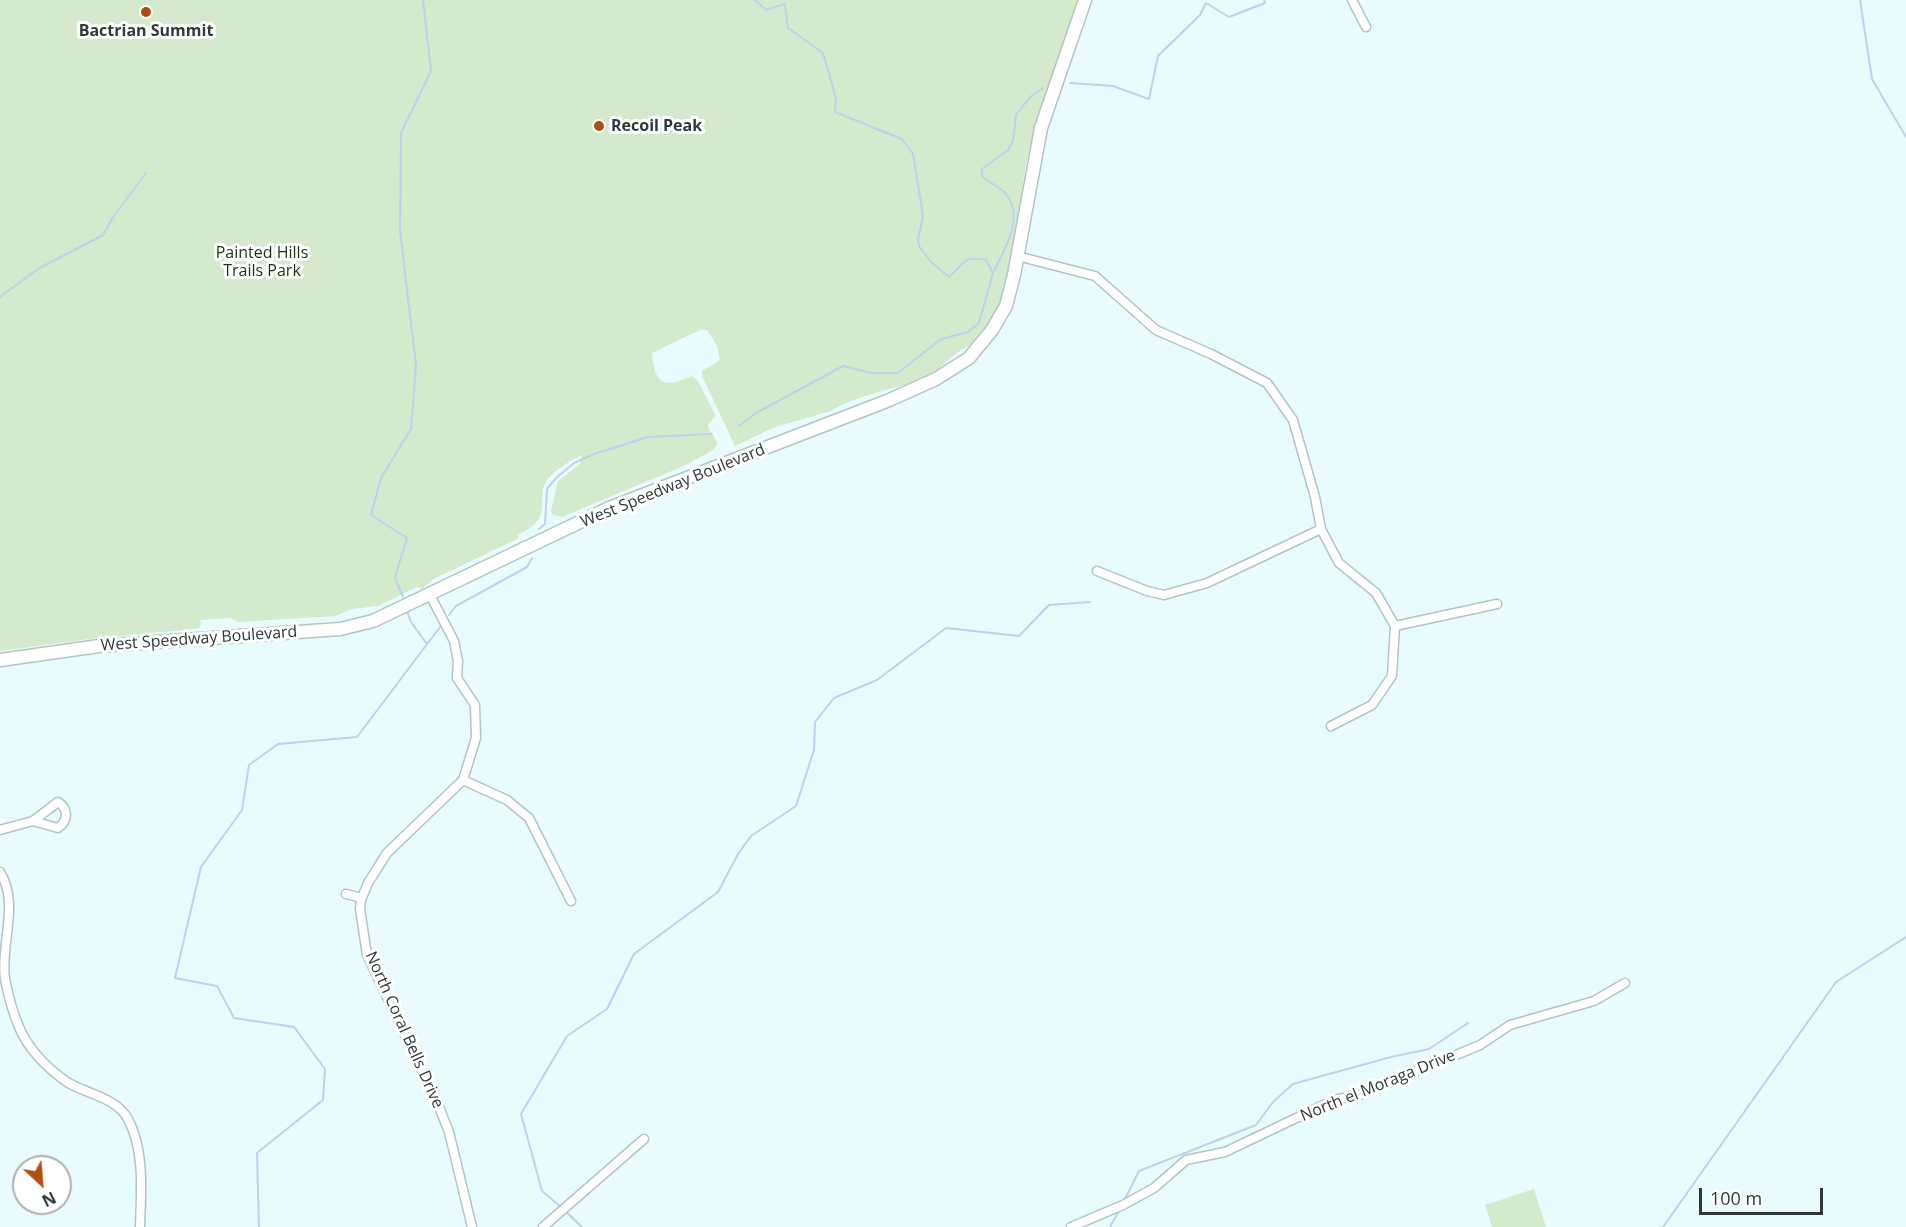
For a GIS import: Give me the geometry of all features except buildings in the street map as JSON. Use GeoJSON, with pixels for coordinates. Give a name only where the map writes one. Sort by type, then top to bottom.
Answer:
{"type":"FeatureCollection","features":[{"type":"Feature","properties":{"kind":"main road","name":"West Speedway Boulevard"},"geometry":{"type":"LineString","coordinates":[[0,660],[120,644],[340,629],[373,621],[609,508],[907,393],[954,369],[969,358],[992,330],[1006,306],[1041,129],[1085,0]]}},
{"type":"Feature","properties":{"kind":"street"},"geometry":{"type":"LineString","coordinates":[[1352,0],[1366,27]]}},
{"type":"Feature","properties":{"kind":"street"},"geometry":{"type":"LineString","coordinates":[[1017,256],[1095,276],[1156,330],[1211,354],[1267,383],[1293,420],[1315,497],[1321,529],[1339,563],[1376,593],[1395,626],[1392,676],[1372,705],[1331,726]]}},
{"type":"Feature","properties":{"kind":"street"},"geometry":{"type":"LineString","coordinates":[[1097,572],[1164,595],[1207,583],[1321,529]]}},
{"type":"Feature","properties":{"kind":"street","name":"North Coral Bells Drive"},"geometry":{"type":"LineString","coordinates":[[430,595],[454,642],[458,661],[457,678],[475,705],[476,738],[463,780],[387,853],[368,883],[360,909],[367,955],[440,1107],[449,1132],[472,1227]]}},
{"type":"Feature","properties":{"kind":"street"},"geometry":{"type":"LineString","coordinates":[[1395,626],[1497,604]]}},
{"type":"Feature","properties":{"kind":"street"},"geometry":{"type":"LineString","coordinates":[[463,780],[507,800],[529,818],[571,902]]}},
{"type":"Feature","properties":{"kind":"street"},"geometry":{"type":"LineString","coordinates":[[0,830],[33,821]]}},
{"type":"Feature","properties":{"kind":"street"},"geometry":{"type":"LineString","coordinates":[[0,872],[5,881],[9,912],[5,978],[19,1028],[37,1056],[67,1082],[111,1102],[127,1117],[136,1139],[142,1181],[140,1227]]}},
{"type":"Feature","properties":{"kind":"street"},"geometry":{"type":"LineString","coordinates":[[346,894],[362,898]]}},
{"type":"Feature","properties":{"kind":"street","name":"North el Moraga Drive"},"geometry":{"type":"LineString","coordinates":[[1071,1227],[1123,1205],[1154,1188],[1186,1160],[1225,1152],[1334,1100],[1360,1095],[1480,1045],[1510,1025],[1594,1001],[1625,983]]}},
{"type":"Feature","properties":{"kind":"street"},"geometry":{"type":"LineString","coordinates":[[543,1227],[644,1139]]}},
{"type":"Feature","properties":{"kind":"green space","name":"Painted Hills Trails Park"},"geometry":{"type":"Polygon","coordinates":[[[0,0],[1078,0],[1030,147],[1015,250],[1002,301],[992,323],[977,340],[959,351],[931,374],[910,383],[851,401],[831,411],[775,427],[735,446],[703,378],[702,371],[720,360],[717,346],[707,330],[700,330],[652,353],[653,364],[659,378],[668,383],[692,376],[698,381],[716,416],[708,424],[709,430],[718,443],[713,450],[686,465],[562,517],[553,515],[551,511],[558,481],[580,464],[582,455],[559,469],[545,483],[539,518],[530,528],[517,535],[519,538],[434,579],[422,589],[417,587],[378,606],[352,609],[336,616],[238,622],[231,618],[200,620],[199,628],[0,651],[0,0]]]}},
{"type":"Feature","properties":{"kind":"green space"},"geometry":{"type":"Polygon","coordinates":[[[1534,1189],[1546,1227],[1492,1227],[1485,1205],[1534,1189]]]}},
{"type":"Feature","properties":{"kind":"waterway"},"geometry":{"type":"LineString","coordinates":[[403,597],[395,577],[407,538],[371,515],[381,478],[411,429],[416,365],[400,231],[401,133],[431,71],[423,0]]}},
{"type":"Feature","properties":{"kind":"waterway"},"geometry":{"type":"LineString","coordinates":[[739,426],[756,413],[843,366],[871,373],[898,373],[941,339],[968,332],[979,323],[993,273],[986,260],[972,259],[964,262],[949,277],[931,262],[919,246],[923,216],[913,154],[902,139],[835,112],[836,98],[823,53],[788,28],[785,4],[766,10],[755,0]]}},
{"type":"Feature","properties":{"kind":"waterway"},"geometry":{"type":"LineString","coordinates":[[1070,83],[1113,86],[1149,99],[1158,56],[1200,15],[1206,3],[1229,17],[1265,3],[1264,0]]}},
{"type":"Feature","properties":{"kind":"waterway"},"geometry":{"type":"LineString","coordinates":[[1860,0],[1872,79],[1906,137]]}},
{"type":"Feature","properties":{"kind":"waterway"},"geometry":{"type":"LineString","coordinates":[[993,273],[1011,233],[1014,212],[1005,193],[982,176],[982,169],[1008,150],[1013,141],[1016,115],[1030,97],[1043,88]]}},
{"type":"Feature","properties":{"kind":"waterway"},"geometry":{"type":"LineString","coordinates":[[0,297],[38,269],[103,235],[113,217],[146,173]]}},
{"type":"Feature","properties":{"kind":"waterway"},"geometry":{"type":"LineString","coordinates":[[539,529],[545,524],[547,489],[574,463],[594,454],[648,437],[712,434]]}},
{"type":"Feature","properties":{"kind":"waterway"},"geometry":{"type":"LineString","coordinates":[[449,615],[456,606],[527,567],[532,558]]}},
{"type":"Feature","properties":{"kind":"waterway"},"geometry":{"type":"LineString","coordinates":[[561,1207],[542,1191],[521,1114],[567,1036],[607,1009],[634,954],[718,892],[738,854],[751,836],[796,806],[814,750],[815,722],[834,698],[877,680],[946,628],[1019,636],[1049,605],[1090,602]]}},
{"type":"Feature","properties":{"kind":"waterway"},"geometry":{"type":"LineString","coordinates":[[407,611],[411,622],[427,644]]}},
{"type":"Feature","properties":{"kind":"waterway"},"geometry":{"type":"LineString","coordinates":[[259,1227],[257,1153],[323,1100],[325,1069],[294,1027],[234,1018],[217,986],[175,978],[201,867],[242,810],[249,765],[278,744],[357,737],[440,627]]}},
{"type":"Feature","properties":{"kind":"waterway"},"geometry":{"type":"LineString","coordinates":[[1663,1227],[1836,982],[1906,937]]}},
{"type":"Feature","properties":{"kind":"waterway"},"geometry":{"type":"LineString","coordinates":[[1124,1201],[1139,1171],[1256,1125],[1273,1102],[1293,1084],[1429,1049],[1468,1023]]}},
{"type":"Feature","properties":{"kind":"waterway"},"geometry":{"type":"LineString","coordinates":[[1110,1227],[1120,1209]]}},
{"type":"Feature","properties":{"kind":"waterway"},"geometry":{"type":"LineString","coordinates":[[565,1211],[582,1227]]}},
{"type":"Feature","properties":{"kind":"place","name":"Bactrian Summit"},"geometry":{"type":"Point","coordinates":[146,12]}},
{"type":"Feature","properties":{"kind":"place","name":"Recoil Peak"},"geometry":{"type":"Point","coordinates":[599,126]}}]}
